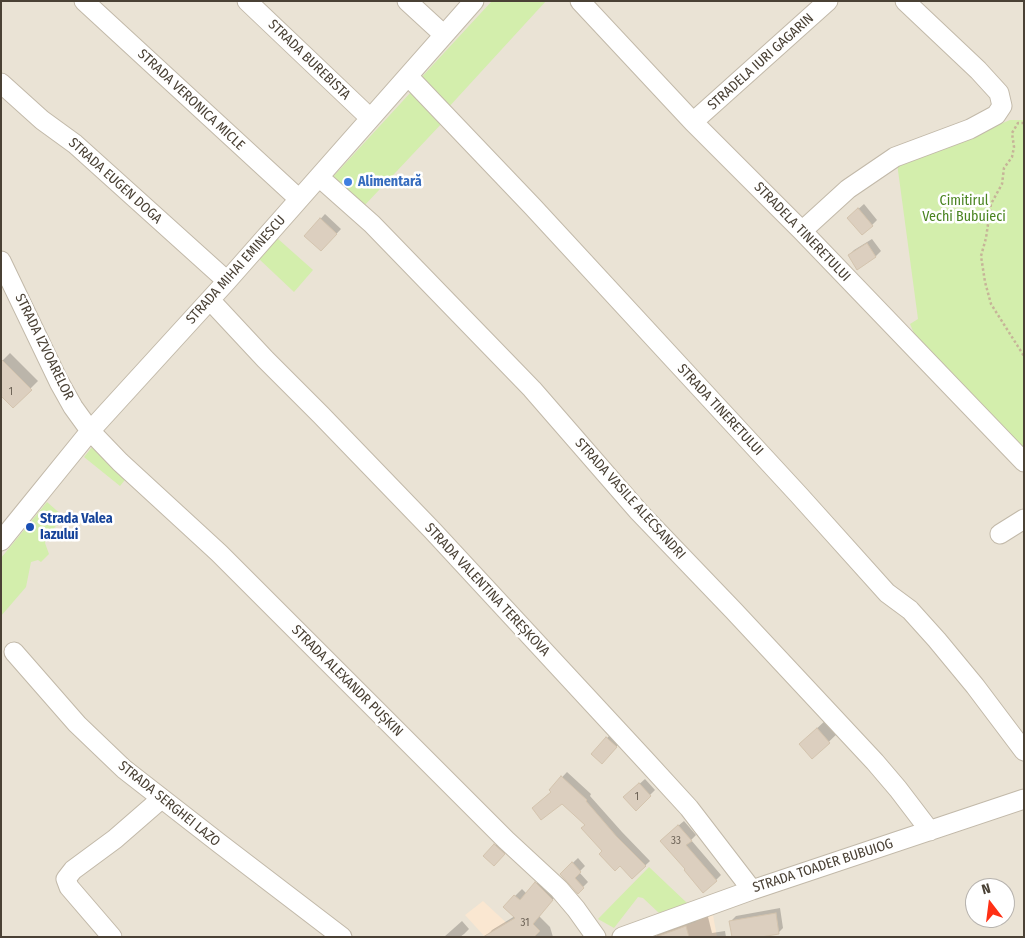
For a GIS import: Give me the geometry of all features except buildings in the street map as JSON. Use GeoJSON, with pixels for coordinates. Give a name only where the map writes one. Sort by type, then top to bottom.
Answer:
{"type":"FeatureCollection","features":[{"type":"Feature","properties":{"kind":"street","name":"STRADA VERONICA MICLE"},"geometry":{"type":"LineString","coordinates":[[84,1],[299,199]]}},
{"type":"Feature","properties":{"kind":"street","name":"STRADA BUREBISTA"},"geometry":{"type":"LineString","coordinates":[[246,1],[370,118]]}},
{"type":"Feature","properties":{"kind":"street"},"geometry":{"type":"LineString","coordinates":[[407,1],[444,35]]}},
{"type":"Feature","properties":{"kind":"street","name":"STRADA MIHAI EMINESCU"},"geometry":{"type":"LineString","coordinates":[[1,541],[91,430],[227,281],[474,1]]}},
{"type":"Feature","properties":{"kind":"street","name":"STRADELA TINERETULUI"},"geometry":{"type":"LineString","coordinates":[[580,1],[693,122],[802,231],[1024,462]]}},
{"type":"Feature","properties":{"kind":"street","name":"STRADELA IURI GAGARIN"},"geometry":{"type":"LineString","coordinates":[[693,122],[828,1]]}},
{"type":"Feature","properties":{"kind":"street"},"geometry":{"type":"LineString","coordinates":[[802,231],[848,189],[894,157],[970,129],[996,115],[1002,106],[999,93],[978,70],[905,1]]}},
{"type":"Feature","properties":{"kind":"street","name":"STRADA TINERETULUI"},"geometry":{"type":"LineString","coordinates":[[408,76],[533,207],[785,479],[887,593],[910,610],[975,686],[1024,751]]}},
{"type":"Feature","properties":{"kind":"street","name":"STRADA EUGEN DOGA"},"geometry":{"type":"LineString","coordinates":[[1,82],[42,120],[74,144],[227,281]]}},
{"type":"Feature","properties":{"kind":"street","name":"STRADA VASILE ALECSANDRI"},"geometry":{"type":"LineString","coordinates":[[318,177],[372,224],[532,389],[640,512],[875,762],[930,831]]}},
{"type":"Feature","properties":{"kind":"street","name":"STRADA IZVOARELOR"},"geometry":{"type":"LineString","coordinates":[[1,261],[59,382],[73,407],[91,430]]}},
{"type":"Feature","properties":{"kind":"street","name":"STRADA VALENTINA TEREȘKOVA"},"geometry":{"type":"LineString","coordinates":[[210,300],[432,530],[646,761],[689,808],[752,890]]}},
{"type":"Feature","properties":{"kind":"street","name":"STRADA ALEXANDR PUȘKIN"},"geometry":{"type":"LineString","coordinates":[[91,430],[120,462],[219,553],[506,840],[559,890],[576,909],[596,937]]}},
{"type":"Feature","properties":{"kind":"street"},"geometry":{"type":"LineString","coordinates":[[1000,534],[1024,519]]}},
{"type":"Feature","properties":{"kind":"street","name":"STRADA SERGHEI LAZO"},"geometry":{"type":"LineString","coordinates":[[14,652],[77,724],[124,769],[342,937]]}},
{"type":"Feature","properties":{"kind":"street"},"geometry":{"type":"LineString","coordinates":[[112,937],[69,887],[66,878],[73,870],[115,839],[161,799]]}},
{"type":"Feature","properties":{"kind":"street","name":"STRADA TOADER BUBUIOG"},"geometry":{"type":"LineString","coordinates":[[622,937],[752,890],[1024,799]]}},
{"type":"Feature","properties":{"kind":"path"},"geometry":{"type":"LineString","coordinates":[[1023,121],[1018,123],[1012,133],[1014,146],[1012,157],[1004,168],[1002,184],[991,204],[982,256],[985,282],[991,304],[1024,356]]}},
{"type":"Feature","properties":{"kind":"shaded area"},"geometry":{"type":"Polygon","coordinates":[[[1,1],[1024,1],[1024,937],[1,937],[1,1]]]}},
{"type":"Feature","properties":{"kind":"shaded area"},"geometry":{"type":"Polygon","coordinates":[[[483,901],[511,927],[485,937],[465,915],[483,901]]]}},
{"type":"Feature","properties":{"kind":"shaded area"},"geometry":{"type":"Polygon","coordinates":[[[713,915],[717,937],[646,937],[696,922],[696,919],[713,915]]]}},
{"type":"Feature","properties":{"kind":"green space"},"geometry":{"type":"Polygon","coordinates":[[[492,1],[546,1],[447,109],[419,80],[492,1]]]}},
{"type":"Feature","properties":{"kind":"green space"},"geometry":{"type":"Polygon","coordinates":[[[412,91],[444,121],[363,207],[331,179],[412,91]]]}},
{"type":"Feature","properties":{"kind":"green space","name":"Cimitirul Vechi Bubuieci"},"geometry":{"type":"Polygon","coordinates":[[[1010,120],[1024,120],[1024,456],[922,352],[910,324],[918,319],[897,163],[961,141],[1010,120]]]}},
{"type":"Feature","properties":{"kind":"green space"},"geometry":{"type":"Polygon","coordinates":[[[277,238],[313,270],[294,292],[258,258],[277,238]]]}},
{"type":"Feature","properties":{"kind":"green space"},"geometry":{"type":"Polygon","coordinates":[[[92,447],[128,476],[120,486],[84,457],[92,447]]]}},
{"type":"Feature","properties":{"kind":"green space"},"geometry":{"type":"Polygon","coordinates":[[[47,502],[64,517],[47,536],[45,543],[49,554],[41,562],[38,560],[31,562],[26,587],[1,616],[1,558],[47,502]]]}},
{"type":"Feature","properties":{"kind":"green space"},"geometry":{"type":"Polygon","coordinates":[[[649,867],[687,903],[659,913],[643,898],[638,897],[614,928],[598,919],[649,867]]]}},
{"type":"Feature","properties":{"kind":"place","name":"Alimentară"},"geometry":{"type":"Point","coordinates":[348,182]}},
{"type":"Feature","properties":{"kind":"place","name":"Strada Valea Iazului"},"geometry":{"type":"Point","coordinates":[30,527]}}]}
